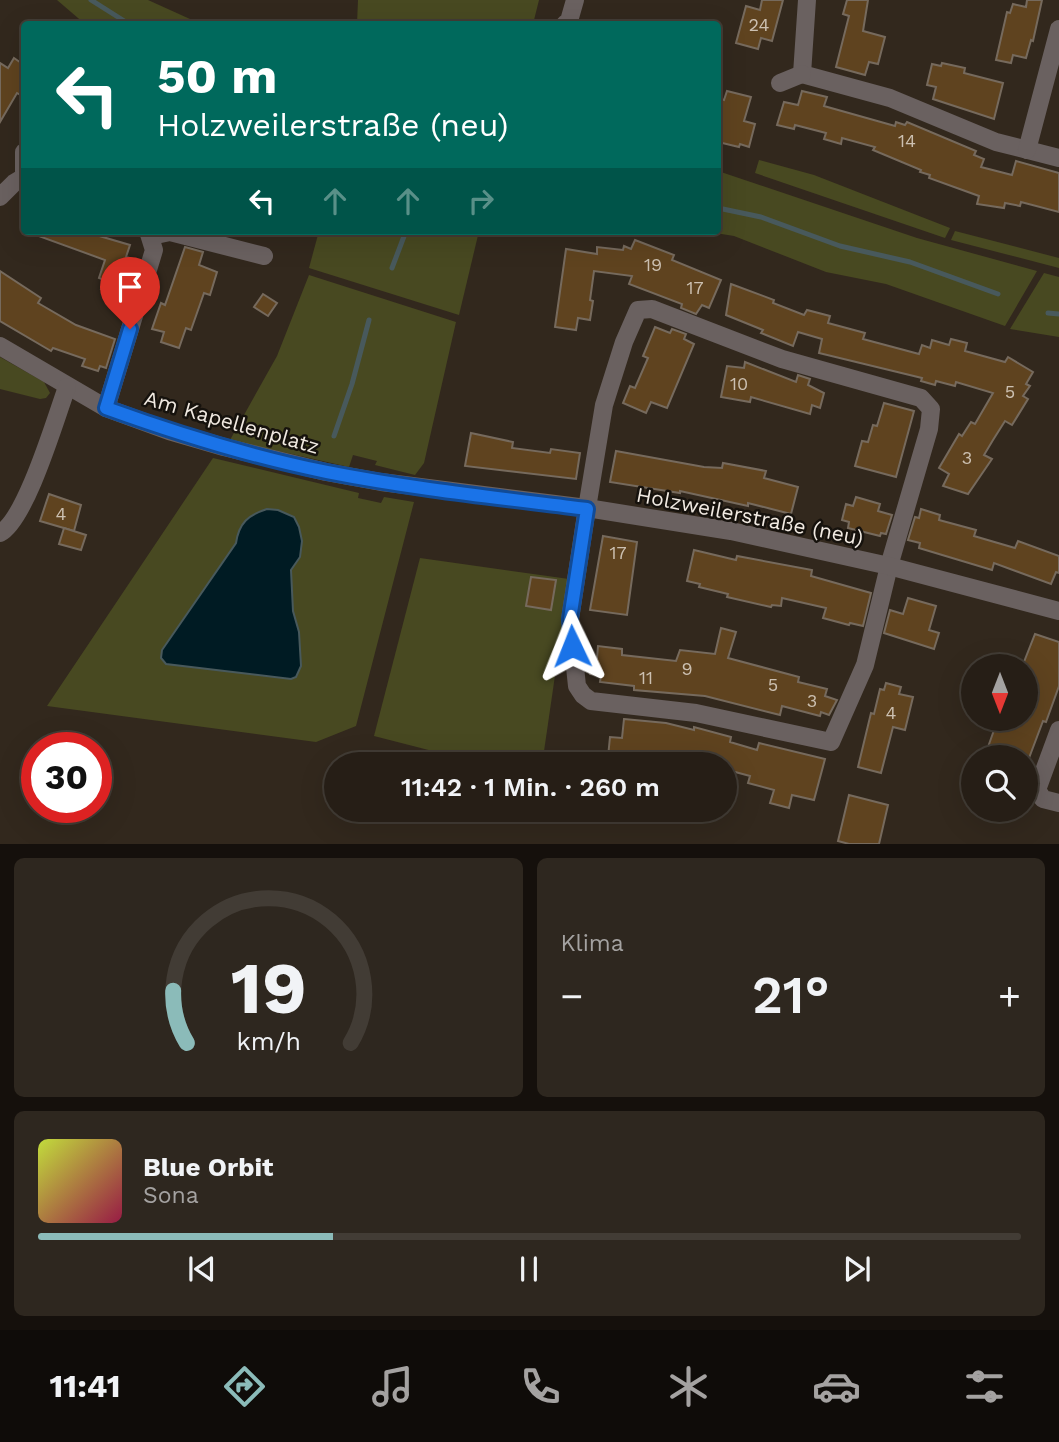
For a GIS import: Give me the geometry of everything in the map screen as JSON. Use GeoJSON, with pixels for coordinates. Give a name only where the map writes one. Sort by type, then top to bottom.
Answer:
{"type":"FeatureCollection","features":[{"type":"Feature","properties":{"kind":"street"},"geometry":{"type":"LineString","coordinates":[[569,21],[575,0]]}},
{"type":"Feature","properties":{"kind":"street"},"geometry":{"type":"LineString","coordinates":[[802,74],[807,0]]}},
{"type":"Feature","properties":{"kind":"street"},"geometry":{"type":"LineString","coordinates":[[1027,150],[1059,29]]}},
{"type":"Feature","properties":{"kind":"street"},"geometry":{"type":"LineString","coordinates":[[780,83],[802,74],[890,98],[996,142],[1059,158]]}},
{"type":"Feature","properties":{"kind":"street"},"geometry":{"type":"LineString","coordinates":[[0,197],[21,178]]}},
{"type":"Feature","properties":{"kind":"street"},"geometry":{"type":"LineString","coordinates":[[106,408],[154,250],[150,235]]}},
{"type":"Feature","properties":{"kind":"street"},"geometry":{"type":"LineString","coordinates":[[182,235],[264,256]]}},
{"type":"Feature","properties":{"kind":"street"},"geometry":{"type":"LineString","coordinates":[[652,309],[782,359],[921,398],[931,409],[929,429],[889,566],[865,666],[831,742],[696,713],[591,701],[583,695],[576,686],[570,626],[604,405],[624,342],[638,310],[652,309]]}},
{"type":"Feature","properties":{"kind":"street","name":"Am Kapellenplatz"},"geometry":{"type":"LineString","coordinates":[[0,346],[106,408],[169,431],[326,472],[428,489]]}},
{"type":"Feature","properties":{"kind":"street"},"geometry":{"type":"LineString","coordinates":[[0,533],[16,518],[27,495],[67,387]]}},
{"type":"Feature","properties":{"kind":"street","name":"Holzweilerstraße (neu)"},"geometry":{"type":"LineString","coordinates":[[428,489],[731,531],[889,566],[1059,611]]}},
{"type":"Feature","properties":{"kind":"street"},"geometry":{"type":"LineString","coordinates":[[1059,730],[1037,790],[1043,799],[1059,803]]}},
{"type":"Feature","properties":{"kind":"shaded area"},"geometry":{"type":"Polygon","coordinates":[[[57,0],[148,0],[194,21],[82,21],[57,0]]]}},
{"type":"Feature","properties":{"kind":"shaded area"},"geometry":{"type":"Polygon","coordinates":[[[358,0],[539,0],[534,21],[357,21],[358,0]]]}},
{"type":"Feature","properties":{"kind":"shaded area"},"geometry":{"type":"Polygon","coordinates":[[[759,160],[814,175],[950,228],[945,238],[755,173],[759,160]]]}},
{"type":"Feature","properties":{"kind":"shaded area"},"geometry":{"type":"Polygon","coordinates":[[[721,172],[917,238],[1037,271],[1005,326],[886,284],[826,272],[734,236],[721,234],[721,172]]]}},
{"type":"Feature","properties":{"kind":"shaded area"},"geometry":{"type":"Polygon","coordinates":[[[955,231],[1059,258],[1059,268],[951,240],[955,231]]]}},
{"type":"Feature","properties":{"kind":"shaded area"},"geometry":{"type":"Polygon","coordinates":[[[318,235],[478,235],[459,315],[309,268],[318,235]]]}},
{"type":"Feature","properties":{"kind":"shaded area"},"geometry":{"type":"Polygon","coordinates":[[[1044,273],[1059,277],[1059,337],[1010,329],[1044,273]]]}},
{"type":"Feature","properties":{"kind":"shaded area"},"geometry":{"type":"Polygon","coordinates":[[[309,275],[456,322],[424,463],[415,475],[375,465],[377,461],[353,455],[349,467],[230,440],[277,356],[309,275]]]}},
{"type":"Feature","properties":{"kind":"shaded area"},"geometry":{"type":"Polygon","coordinates":[[[0,357],[44,382],[50,393],[46,398],[40,399],[0,389],[0,357]]]}},
{"type":"Feature","properties":{"kind":"shaded area"},"geometry":{"type":"Polygon","coordinates":[[[213,458],[359,493],[358,498],[381,503],[384,497],[414,502],[356,726],[316,742],[47,706],[213,458]]]}},
{"type":"Feature","properties":{"kind":"shaded area"},"geometry":{"type":"Polygon","coordinates":[[[420,558],[569,579],[544,752],[436,752],[374,736],[420,558]]]}},
{"type":"Feature","properties":{"kind":"water"},"geometry":{"type":"Polygon","coordinates":[[[267,509],[278,510],[294,517],[302,541],[300,557],[291,570],[293,611],[299,632],[301,666],[296,677],[291,679],[166,664],[161,658],[162,650],[236,543],[242,525],[250,517],[267,509]]]}},
{"type":"Feature","properties":{"kind":"building"},"geometry":{"type":"Polygon","coordinates":[[[762,0],[783,0],[772,41],[761,38],[758,49],[736,43],[746,6],[760,10],[762,0]]]}},
{"type":"Feature","properties":{"kind":"building"},"geometry":{"type":"Polygon","coordinates":[[[847,0],[868,0],[863,31],[885,37],[878,64],[869,62],[865,75],[836,67],[849,16],[843,14],[847,0]]]}},
{"type":"Feature","properties":{"kind":"building"},"geometry":{"type":"Polygon","coordinates":[[[1027,0],[1042,0],[1033,41],[1031,40],[1026,58],[1013,55],[1011,63],[996,60],[1007,12],[1010,13],[1013,4],[1026,7],[1027,0]]]}},
{"type":"Feature","properties":{"kind":"building"},"geometry":{"type":"Polygon","coordinates":[[[14,58],[21,63],[21,95],[17,93],[0,122],[0,63],[8,68],[14,58]]]}},
{"type":"Feature","properties":{"kind":"building"},"geometry":{"type":"Polygon","coordinates":[[[942,63],[965,68],[964,73],[1003,83],[994,119],[933,99],[936,87],[927,85],[932,64],[941,66],[942,63]]]}},
{"type":"Feature","properties":{"kind":"building"},"geometry":{"type":"Polygon","coordinates":[[[727,91],[751,97],[744,121],[755,124],[749,147],[721,143],[721,99],[724,100],[727,91]]]}},
{"type":"Feature","properties":{"kind":"building"},"geometry":{"type":"Polygon","coordinates":[[[802,91],[827,97],[824,106],[895,126],[896,122],[905,125],[907,122],[976,151],[974,155],[984,159],[981,167],[1012,175],[1016,161],[1059,173],[1059,212],[1021,202],[1020,206],[1005,203],[1004,208],[977,204],[979,196],[929,178],[930,175],[920,172],[921,170],[873,150],[875,147],[842,138],[841,144],[824,139],[826,133],[795,125],[794,129],[777,125],[784,102],[798,105],[802,91]]]}},
{"type":"Feature","properties":{"kind":"building"},"geometry":{"type":"Polygon","coordinates":[[[36,235],[96,235],[130,245],[126,257],[133,259],[121,295],[101,289],[104,280],[99,278],[105,260],[36,235]]]}},
{"type":"Feature","properties":{"kind":"building"},"geometry":{"type":"Polygon","coordinates":[[[635,240],[674,255],[672,260],[721,280],[709,308],[702,305],[696,314],[681,308],[682,304],[629,284],[632,276],[594,271],[590,320],[578,318],[576,330],[555,327],[566,249],[597,254],[597,247],[623,250],[624,246],[631,249],[635,240]]]}},
{"type":"Feature","properties":{"kind":"building"},"geometry":{"type":"Polygon","coordinates":[[[185,247],[203,252],[199,265],[217,272],[210,295],[204,293],[191,330],[186,328],[179,348],[161,342],[164,332],[152,329],[161,303],[165,305],[185,247]]]}},
{"type":"Feature","properties":{"kind":"building"},"geometry":{"type":"Polygon","coordinates":[[[0,271],[41,298],[38,303],[76,325],[115,339],[106,368],[100,366],[98,371],[82,366],[85,359],[53,348],[51,351],[0,321],[0,271]]]}},
{"type":"Feature","properties":{"kind":"building"},"geometry":{"type":"Polygon","coordinates":[[[731,284],[804,315],[807,310],[830,316],[828,323],[865,333],[863,339],[919,354],[922,345],[930,348],[932,340],[949,345],[951,339],[967,343],[965,351],[1005,362],[1008,357],[1033,372],[1026,384],[1030,386],[1023,396],[1028,399],[1012,425],[1005,421],[993,440],[984,455],[992,459],[968,494],[943,486],[949,474],[939,468],[959,434],[962,436],[971,422],[975,424],[993,393],[956,382],[955,386],[936,381],[935,385],[921,381],[922,378],[819,353],[822,339],[798,332],[793,346],[761,333],[763,330],[726,315],[731,284]]]}},
{"type":"Feature","properties":{"kind":"building"},"geometry":{"type":"Polygon","coordinates":[[[263,294],[277,303],[268,316],[254,307],[263,294]]]}},
{"type":"Feature","properties":{"kind":"building"},"geometry":{"type":"Polygon","coordinates":[[[655,327],[670,333],[672,329],[686,334],[684,339],[694,344],[667,408],[651,402],[646,413],[623,403],[630,386],[635,388],[648,358],[643,356],[655,327]]]}},
{"type":"Feature","properties":{"kind":"building"},"geometry":{"type":"Polygon","coordinates":[[[745,362],[796,382],[798,375],[810,379],[808,385],[824,393],[820,408],[812,405],[810,414],[751,397],[750,402],[721,397],[727,366],[744,368],[745,362]]]}},
{"type":"Feature","properties":{"kind":"building"},"geometry":{"type":"Polygon","coordinates":[[[884,403],[914,411],[896,477],[855,466],[862,441],[868,442],[873,425],[877,426],[884,403]]]}},
{"type":"Feature","properties":{"kind":"building"},"geometry":{"type":"Polygon","coordinates":[[[471,433],[513,442],[512,448],[550,453],[551,449],[580,453],[576,479],[465,466],[471,433]]]}},
{"type":"Feature","properties":{"kind":"building"},"geometry":{"type":"Polygon","coordinates":[[[616,451],[704,467],[722,468],[723,463],[766,471],[764,478],[798,487],[791,514],[748,503],[748,506],[680,491],[610,482],[616,451]]]}},
{"type":"Feature","properties":{"kind":"building"},"geometry":{"type":"Polygon","coordinates":[[[49,494],[81,505],[74,531],[40,521],[49,494]]]}},
{"type":"Feature","properties":{"kind":"building"},"geometry":{"type":"Polygon","coordinates":[[[856,497],[880,504],[878,511],[892,515],[886,534],[881,533],[880,536],[848,528],[849,522],[842,520],[846,504],[853,506],[856,497]]]}},
{"type":"Feature","properties":{"kind":"building"},"geometry":{"type":"Polygon","coordinates":[[[921,509],[940,515],[939,520],[976,530],[974,536],[1015,548],[1018,541],[1059,556],[1059,573],[1056,572],[1051,584],[994,563],[992,570],[919,548],[920,543],[908,540],[915,517],[919,518],[921,509]]]}},
{"type":"Feature","properties":{"kind":"building"},"geometry":{"type":"Polygon","coordinates":[[[64,528],[86,535],[81,550],[59,544],[64,528]]]}},
{"type":"Feature","properties":{"kind":"building"},"geometry":{"type":"Polygon","coordinates":[[[603,536],[637,542],[627,615],[590,610],[603,536]]]}},
{"type":"Feature","properties":{"kind":"building"},"geometry":{"type":"Polygon","coordinates":[[[694,550],[736,560],[737,556],[812,570],[811,576],[871,593],[863,626],[823,618],[826,608],[782,598],[781,606],[771,607],[727,597],[728,594],[699,587],[700,584],[687,581],[694,550]]]}},
{"type":"Feature","properties":{"kind":"building"},"geometry":{"type":"Polygon","coordinates":[[[531,577],[556,580],[551,610],[526,606],[531,577]]]}},
{"type":"Feature","properties":{"kind":"building"},"geometry":{"type":"Polygon","coordinates":[[[908,598],[936,606],[929,630],[939,633],[934,649],[884,633],[890,610],[903,614],[908,598]]]}},
{"type":"Feature","properties":{"kind":"building"},"geometry":{"type":"Polygon","coordinates":[[[721,628],[736,632],[728,658],[799,677],[798,682],[827,689],[825,696],[837,700],[829,715],[821,712],[820,716],[782,706],[780,715],[705,696],[634,690],[634,686],[600,682],[601,675],[590,674],[587,658],[597,658],[598,646],[622,649],[622,655],[676,661],[680,650],[715,654],[721,628]]]}},
{"type":"Feature","properties":{"kind":"building"},"geometry":{"type":"Polygon","coordinates":[[[1035,634],[1059,642],[1059,686],[1046,722],[1043,721],[1034,745],[989,745],[993,732],[1038,732],[1038,654],[1027,654],[1035,634]]]}},
{"type":"Feature","properties":{"kind":"building"},"geometry":{"type":"Polygon","coordinates":[[[886,683],[901,687],[899,694],[913,697],[905,730],[893,727],[881,773],[858,767],[871,713],[874,714],[880,689],[884,690],[886,683]]]}},
{"type":"Feature","properties":{"kind":"building"},"geometry":{"type":"Polygon","coordinates":[[[624,719],[666,723],[731,737],[730,742],[757,750],[759,743],[825,759],[814,800],[792,795],[789,808],[770,803],[774,790],[748,783],[750,776],[737,772],[737,752],[608,752],[610,737],[622,738],[624,719]]]}},
{"type":"Feature","properties":{"kind":"building"},"geometry":{"type":"Polygon","coordinates":[[[849,795],[888,805],[879,844],[849,844],[838,841],[849,795]]]}},
{"type":"Feature","properties":{"kind":"waterway"},"geometry":{"type":"LineString","coordinates":[[91,0],[124,21]]}},
{"type":"Feature","properties":{"kind":"waterway"},"geometry":{"type":"LineString","coordinates":[[721,209],[761,217],[840,246],[910,262],[998,294]]}},
{"type":"Feature","properties":{"kind":"waterway"},"geometry":{"type":"LineString","coordinates":[[392,268],[404,235]]}},
{"type":"Feature","properties":{"kind":"waterway"},"geometry":{"type":"LineString","coordinates":[[1048,313],[1059,314]]}},
{"type":"Feature","properties":{"kind":"waterway"},"geometry":{"type":"LineString","coordinates":[[334,436],[352,384],[369,320]]}},
{"type":"Feature","properties":{"kind":"route"},"geometry":{"type":"LineString","coordinates":[[130,329],[106,408],[224,447],[326,472],[428,489],[587,509],[570,619],[572,646]]}}]}
